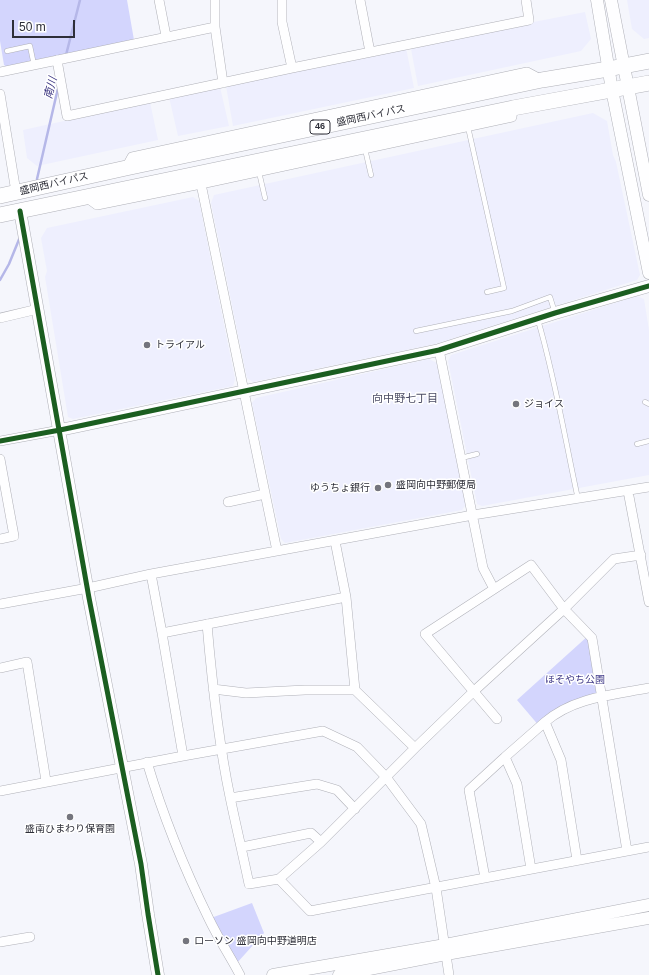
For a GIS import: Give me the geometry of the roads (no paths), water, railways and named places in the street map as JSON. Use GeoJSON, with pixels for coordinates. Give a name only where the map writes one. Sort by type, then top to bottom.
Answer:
{"type":"FeatureCollection","features":[{"type":"Feature","properties":{"kind":"highway","name":"盛岡西バイパス"},"geometry":{"type":"LineString","coordinates":[[0,196],[542,80],[649,61]]}},
{"type":"Feature","properties":{"kind":"highway","name":"盛岡西バイパス"},"geometry":{"type":"LineString","coordinates":[[0,215],[21,215],[86,197],[513,108],[649,83]]}},
{"type":"Feature","properties":{"kind":"street"},"geometry":{"type":"LineString","coordinates":[[159,0],[166,36]]}},
{"type":"Feature","properties":{"kind":"street"},"geometry":{"type":"LineString","coordinates":[[215,0],[215,27],[223,83]]}},
{"type":"Feature","properties":{"kind":"street"},"geometry":{"type":"LineString","coordinates":[[282,0],[282,22],[292,68]]}},
{"type":"Feature","properties":{"kind":"street"},"geometry":{"type":"LineString","coordinates":[[360,0],[370,52]]}},
{"type":"Feature","properties":{"kind":"street"},"geometry":{"type":"LineString","coordinates":[[57,60],[67,116],[292,68],[529,20],[526,0]]}},
{"type":"Feature","properties":{"kind":"street"},"geometry":{"type":"LineString","coordinates":[[597,0],[608,69],[649,273]]}},
{"type":"Feature","properties":{"kind":"street"},"geometry":{"type":"LineString","coordinates":[[611,0],[649,195]]}},
{"type":"Feature","properties":{"kind":"street"},"geometry":{"type":"LineString","coordinates":[[0,72],[166,36],[215,27]]}},
{"type":"Feature","properties":{"kind":"street"},"geometry":{"type":"LineString","coordinates":[[0,94],[16,192]]}},
{"type":"Feature","properties":{"kind":"street"},"geometry":{"type":"LineString","coordinates":[[86,197],[97,204],[259,172],[512,117],[513,108]]}},
{"type":"Feature","properties":{"kind":"street"},"geometry":{"type":"LineString","coordinates":[[200,184],[277,551]]}},
{"type":"Feature","properties":{"kind":"street"},"geometry":{"type":"LineString","coordinates":[[21,215],[88,588],[141,864],[158,975]]}},
{"type":"Feature","properties":{"kind":"street"},"geometry":{"type":"LineString","coordinates":[[0,441],[60,430],[243,390],[439,350],[538,318],[649,286]]}},
{"type":"Feature","properties":{"kind":"street"},"geometry":{"type":"LineString","coordinates":[[0,318],[38,310]]}},
{"type":"Feature","properties":{"kind":"street"},"geometry":{"type":"LineString","coordinates":[[439,350],[483,568],[494,589]]}},
{"type":"Feature","properties":{"kind":"street"},"geometry":{"type":"LineString","coordinates":[[0,458],[14,536],[0,539]]}},
{"type":"Feature","properties":{"kind":"street"},"geometry":{"type":"LineString","coordinates":[[0,604],[88,588],[151,574],[473,515],[649,487]]}},
{"type":"Feature","properties":{"kind":"street"},"geometry":{"type":"LineString","coordinates":[[628,491],[649,602]]}},
{"type":"Feature","properties":{"kind":"street"},"geometry":{"type":"LineString","coordinates":[[228,502],[265,494]]}},
{"type":"Feature","properties":{"kind":"street"},"geometry":{"type":"LineString","coordinates":[[335,541],[346,597],[355,690],[415,748]]}},
{"type":"Feature","properties":{"kind":"street"},"geometry":{"type":"LineString","coordinates":[[208,624],[213,689],[221,750],[249,884],[279,879],[321,842],[415,748],[473,692],[564,609],[614,559],[641,555]]}},
{"type":"Feature","properties":{"kind":"street"},"geometry":{"type":"LineString","coordinates":[[497,719],[424,634],[531,565],[564,609],[592,638],[627,851]]}},
{"type":"Feature","properties":{"kind":"street"},"geometry":{"type":"LineString","coordinates":[[151,574],[183,756]]}},
{"type":"Feature","properties":{"kind":"street"},"geometry":{"type":"LineString","coordinates":[[162,633],[346,597]]}},
{"type":"Feature","properties":{"kind":"street"},"geometry":{"type":"LineString","coordinates":[[0,668],[26,662],[46,782]]}},
{"type":"Feature","properties":{"kind":"street"},"geometry":{"type":"LineString","coordinates":[[485,878],[469,790],[505,756],[556,713],[574,704],[649,688]]}},
{"type":"Feature","properties":{"kind":"street"},"geometry":{"type":"LineString","coordinates":[[213,689],[246,693],[305,690],[355,690]]}},
{"type":"Feature","properties":{"kind":"street"},"geometry":{"type":"LineString","coordinates":[[545,722],[561,760],[576,860]]}},
{"type":"Feature","properties":{"kind":"street"},"geometry":{"type":"LineString","coordinates":[[0,791],[147,762],[324,731],[357,747],[386,777],[421,824],[436,888],[449,975]]}},
{"type":"Feature","properties":{"kind":"street"},"geometry":{"type":"LineString","coordinates":[[505,756],[517,784],[531,869]]}},
{"type":"Feature","properties":{"kind":"street"},"geometry":{"type":"LineString","coordinates":[[147,762],[163,812],[181,856],[209,919],[240,975]]}},
{"type":"Feature","properties":{"kind":"street"},"geometry":{"type":"LineString","coordinates":[[230,798],[317,784],[337,790],[355,809]]}},
{"type":"Feature","properties":{"kind":"street"},"geometry":{"type":"LineString","coordinates":[[242,847],[311,833],[321,842]]}},
{"type":"Feature","properties":{"kind":"street"},"geometry":{"type":"LineString","coordinates":[[279,879],[310,911],[649,847]]}},
{"type":"Feature","properties":{"kind":"street"},"geometry":{"type":"LineString","coordinates":[[339,975],[649,905]]}},
{"type":"Feature","properties":{"kind":"street"},"geometry":{"type":"LineString","coordinates":[[273,975],[649,918]]}},
{"type":"Feature","properties":{"kind":"street"},"geometry":{"type":"LineString","coordinates":[[0,942],[30,936]]}},
{"type":"Feature","properties":{"kind":"lane"},"geometry":{"type":"LineString","coordinates":[[7,51],[30,46],[34,65]]}},
{"type":"Feature","properties":{"kind":"lane"},"geometry":{"type":"LineString","coordinates":[[468,127],[504,288],[488,292]]}},
{"type":"Feature","properties":{"kind":"lane"},"geometry":{"type":"LineString","coordinates":[[365,149],[371,175]]}},
{"type":"Feature","properties":{"kind":"lane"},"geometry":{"type":"LineString","coordinates":[[259,172],[265,198]]}},
{"type":"Feature","properties":{"kind":"lane"},"geometry":{"type":"LineString","coordinates":[[416,331],[512,311],[550,297],[555,313]]}},
{"type":"Feature","properties":{"kind":"lane"},"geometry":{"type":"LineString","coordinates":[[538,318],[558,402],[578,498]]}},
{"type":"Feature","properties":{"kind":"lane"},"geometry":{"type":"LineString","coordinates":[[637,444],[649,441]]}},
{"type":"Feature","properties":{"kind":"lane"},"geometry":{"type":"LineString","coordinates":[[461,458],[477,454]]}},
{"type":"Feature","properties":{"kind":"waterway","name":"南川"},"geometry":{"type":"LineString","coordinates":[[66,55],[80,0]]}},
{"type":"Feature","properties":{"kind":"waterway","name":"南川"},"geometry":{"type":"LineString","coordinates":[[37,179],[58,88]]}},
{"type":"Feature","properties":{"kind":"waterway","name":"南川"},"geometry":{"type":"LineString","coordinates":[[0,280],[9,264],[20,237]]}},
{"type":"Feature","properties":{"kind":"place","name":"トライアル"},"geometry":{"type":"Point","coordinates":[147,345]}},
{"type":"Feature","properties":{"kind":"place","name":"ジョイス"},"geometry":{"type":"Point","coordinates":[516,404]}},
{"type":"Feature","properties":{"kind":"place","name":"盛岡向中野郵便局"},"geometry":{"type":"Point","coordinates":[388,485]}},
{"type":"Feature","properties":{"kind":"place","name":"ゆうちょ銀行"},"geometry":{"type":"Point","coordinates":[378,488]}},
{"type":"Feature","properties":{"kind":"place","name":"盛南ひまわり保育園"},"geometry":{"type":"Point","coordinates":[70,817]}},
{"type":"Feature","properties":{"kind":"place","name":"ローソン 盛岡向中野道明店"},"geometry":{"type":"Point","coordinates":[186,941]}},
{"type":"Feature","properties":{"kind":"district","name":"向中野七丁目"},"geometry":{"type":"Point","coordinates":[405,399]}},
{"type":"Feature","properties":{"kind":"park label","name":"ほそやち公園"},"geometry":{"type":"Point","coordinates":[575,680]}}]}
